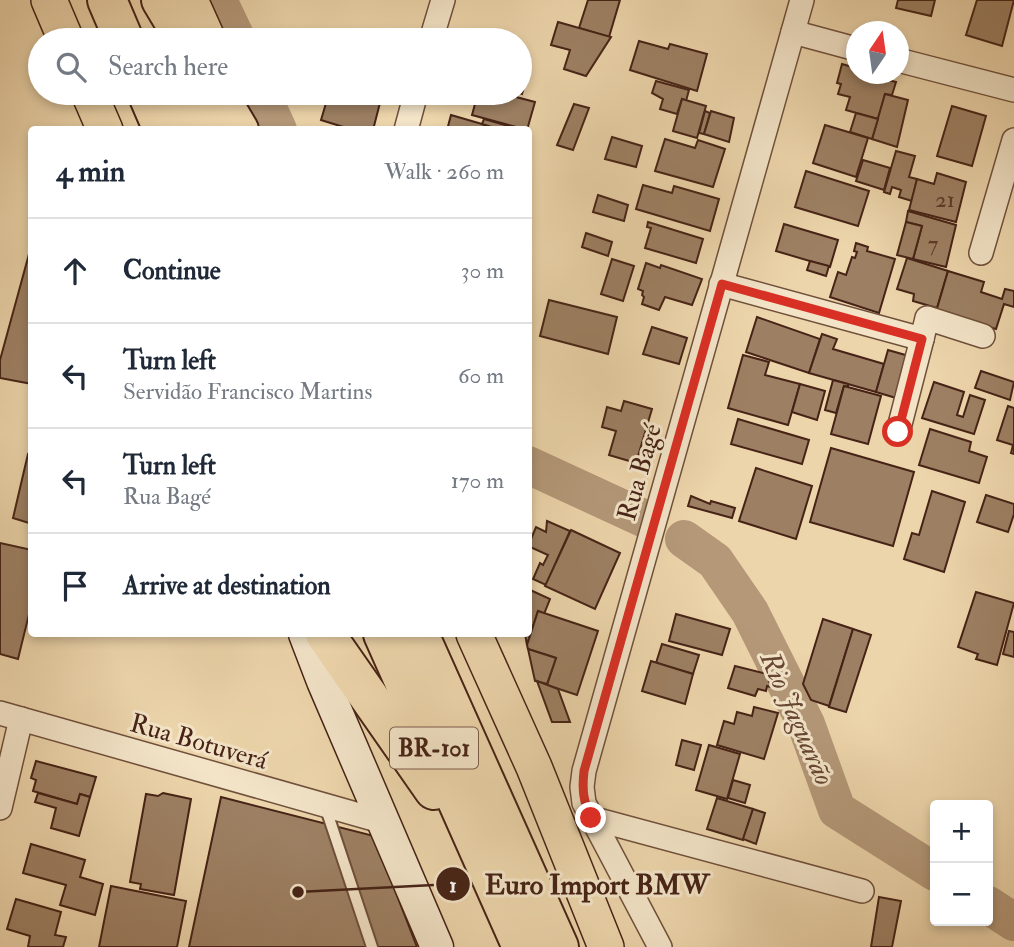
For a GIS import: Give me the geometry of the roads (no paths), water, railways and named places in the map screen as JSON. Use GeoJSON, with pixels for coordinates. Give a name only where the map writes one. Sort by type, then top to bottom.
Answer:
{"type":"FeatureCollection","features":[{"type":"Feature","properties":{"kind":"highway"},"geometry":{"type":"LineString","coordinates":[[106,0],[114,28]]}},
{"type":"Feature","properties":{"kind":"highway"},"geometry":{"type":"LineString","coordinates":[[106,0],[119,28]]}},
{"type":"Feature","properties":{"kind":"highway"},"geometry":{"type":"LineString","coordinates":[[143,0],[156,28]]}},
{"type":"Feature","properties":{"kind":"highway"},"geometry":{"type":"LineString","coordinates":[[161,0],[178,28]]}},
{"type":"Feature","properties":{"kind":"highway"},"geometry":{"type":"LineString","coordinates":[[136,105],[143,126]]}},
{"type":"Feature","properties":{"kind":"highway"},"geometry":{"type":"LineString","coordinates":[[152,105],[161,126]]}},
{"type":"Feature","properties":{"kind":"highway"},"geometry":{"type":"LineString","coordinates":[[189,105],[198,126]]}},
{"type":"Feature","properties":{"kind":"highway"},"geometry":{"type":"LineString","coordinates":[[224,105],[237,126]]}},
{"type":"Feature","properties":{"kind":"highway"},"geometry":{"type":"LineString","coordinates":[[327,637],[497,849]]}},
{"type":"Feature","properties":{"kind":"highway","name":"BR-101"},"geometry":{"type":"LineString","coordinates":[[385,637],[497,849],[559,947]]}},
{"type":"Feature","properties":{"kind":"highway","name":"BR-101"},"geometry":{"type":"LineString","coordinates":[[420,637],[497,849],[522,947]]}},
{"type":"Feature","properties":{"kind":"highway"},"geometry":{"type":"LineString","coordinates":[[448,637],[497,849]]}},
{"type":"Feature","properties":{"kind":"main road"},"geometry":{"type":"LineString","coordinates":[[49,0],[61,28]]}},
{"type":"Feature","properties":{"kind":"main road"},"geometry":{"type":"LineString","coordinates":[[190,0],[203,28]]}},
{"type":"Feature","properties":{"kind":"main road"},"geometry":{"type":"LineString","coordinates":[[94,105],[103,126]]}},
{"type":"Feature","properties":{"kind":"main road"},"geometry":{"type":"LineString","coordinates":[[237,105],[246,126]]}},
{"type":"Feature","properties":{"kind":"main road"},"geometry":{"type":"LineString","coordinates":[[306,637],[437,947]]}},
{"type":"Feature","properties":{"kind":"main road"},"geometry":{"type":"LineString","coordinates":[[475,637],[534,767],[606,947]]}},
{"type":"Feature","properties":{"kind":"street"},"geometry":{"type":"LineString","coordinates":[[435,28],[443,0]]}},
{"type":"Feature","properties":{"kind":"street","name":"Rua Bagé"},"geometry":{"type":"LineString","coordinates":[[660,947],[591,818],[583,795],[584,771],[802,0]]}},
{"type":"Feature","properties":{"kind":"street"},"geometry":{"type":"LineString","coordinates":[[793,32],[846,46]]}},
{"type":"Feature","properties":{"kind":"street"},"geometry":{"type":"LineString","coordinates":[[909,63],[1014,90]]}},
{"type":"Feature","properties":{"kind":"street"},"geometry":{"type":"LineString","coordinates":[[407,126],[413,105]]}},
{"type":"Feature","properties":{"kind":"street"},"geometry":{"type":"LineString","coordinates":[[981,253],[1014,140]]}},
{"type":"Feature","properties":{"kind":"street"},"geometry":{"type":"LineString","coordinates":[[722,284],[922,339]]}},
{"type":"Feature","properties":{"kind":"street"},"geometry":{"type":"LineString","coordinates":[[898,432],[927,318],[983,336]]}},
{"type":"Feature","properties":{"kind":"street"},"geometry":{"type":"LineString","coordinates":[[0,808],[11,716]]}},
{"type":"Feature","properties":{"kind":"street","name":"Rua Botuverá"},"geometry":{"type":"LineString","coordinates":[[11,716],[383,822]]}},
{"type":"Feature","properties":{"kind":"street"},"geometry":{"type":"LineString","coordinates":[[591,818],[862,891]]}},
{"type":"Feature","properties":{"kind":"lane"},"geometry":{"type":"LineString","coordinates":[[325,806],[372,947]]}},
{"type":"Feature","properties":{"kind":"waterway","name":"Rio Jaguarão"},"geometry":{"type":"LineString","coordinates":[[218,0],[231,28]]}},
{"type":"Feature","properties":{"kind":"waterway","name":"Rio Jaguarão"},"geometry":{"type":"LineString","coordinates":[[267,105],[276,126]]}},
{"type":"Feature","properties":{"kind":"waterway","name":"Rio Jaguarão"},"geometry":{"type":"LineString","coordinates":[[532,467],[645,519]]}},
{"type":"Feature","properties":{"kind":"waterway","name":"Rio Jaguarão"},"geometry":{"type":"LineString","coordinates":[[684,539],[715,561],[750,612],[806,724],[837,810],[930,869]]}},
{"type":"Feature","properties":{"kind":"waterway","name":"Rio Jaguarão"},"geometry":{"type":"LineString","coordinates":[[993,908],[1014,922]]}},
{"type":"Feature","properties":{"kind":"place","name":"Euro Import BMW"},"geometry":{"type":"Point","coordinates":[298,892]}}]}
